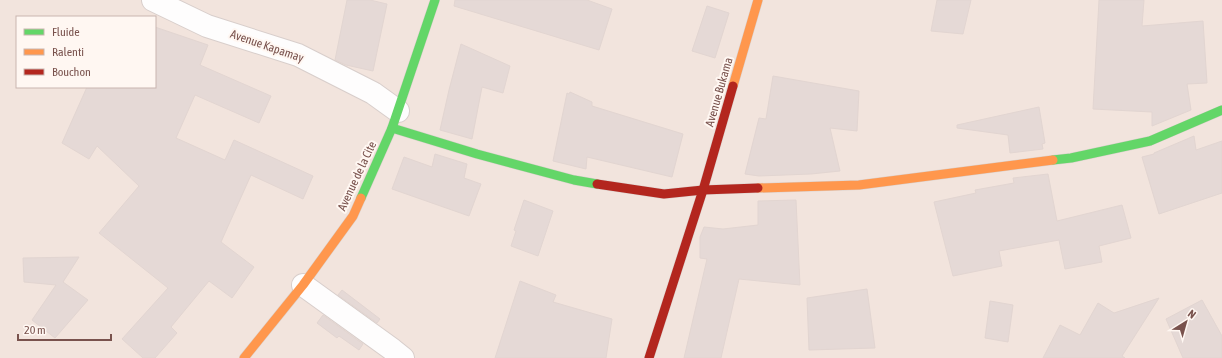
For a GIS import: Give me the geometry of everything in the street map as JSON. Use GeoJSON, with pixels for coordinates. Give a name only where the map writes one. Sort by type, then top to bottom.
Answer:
{"type":"FeatureCollection","features":[{"type":"Feature","properties":{"kind":"street","name":"Avenue Kapamay"},"geometry":{"type":"LineString","coordinates":[[152,0],[207,26],[298,55],[373,92],[395,120]]}},
{"type":"Feature","properties":{"kind":"street","name":"Avenue de la Cite"},"geometry":{"type":"LineString","coordinates":[[244,358],[303,285],[353,216],[395,120],[435,0]]}},
{"type":"Feature","properties":{"kind":"street","name":"Avenue Bukama"},"geometry":{"type":"LineString","coordinates":[[649,358],[666,311],[688,234],[703,190],[758,0]]}},
{"type":"Feature","properties":{"kind":"street"},"geometry":{"type":"LineString","coordinates":[[395,120],[477,154],[574,180],[664,194],[703,190],[859,184],[1071,158],[1150,141],[1222,110]]}},
{"type":"Feature","properties":{"kind":"street"},"geometry":{"type":"LineString","coordinates":[[303,285],[402,358]]}},
{"type":"Feature","properties":{"kind":"shaded area"},"geometry":{"type":"Polygon","coordinates":[[[0,0],[1222,0],[1222,358],[0,358],[0,0]]]}},
{"type":"Feature","properties":{"kind":"building"},"geometry":{"type":"Polygon","coordinates":[[[347,0],[370,0],[387,4],[373,71],[346,65],[335,60],[347,0]]]}},
{"type":"Feature","properties":{"kind":"building"},"geometry":{"type":"Polygon","coordinates":[[[455,0],[587,0],[612,9],[599,50],[454,6],[455,0]]]}},
{"type":"Feature","properties":{"kind":"building"},"geometry":{"type":"Polygon","coordinates":[[[937,0],[971,0],[963,34],[931,31],[937,0]]]}},
{"type":"Feature","properties":{"kind":"building"},"geometry":{"type":"Polygon","coordinates":[[[1099,0],[1144,0],[1142,26],[1203,21],[1207,83],[1187,84],[1191,110],[1152,126],[1152,112],[1093,109],[1099,0]]]}},
{"type":"Feature","properties":{"kind":"building"},"geometry":{"type":"Polygon","coordinates":[[[707,6],[729,13],[715,58],[692,51],[707,6]]]}},
{"type":"Feature","properties":{"kind":"building"},"geometry":{"type":"Polygon","coordinates":[[[156,27],[208,45],[200,65],[271,96],[259,123],[195,95],[176,138],[225,160],[234,140],[313,176],[303,199],[251,175],[221,242],[254,267],[232,298],[209,281],[171,327],[177,333],[155,358],[143,358],[122,339],[168,288],[99,233],[139,186],[97,146],[89,159],[62,143],[87,88],[156,88],[156,27]]]}},
{"type":"Feature","properties":{"kind":"building"},"geometry":{"type":"Polygon","coordinates":[[[461,44],[510,66],[503,93],[482,87],[472,139],[440,130],[461,44]]]}},
{"type":"Feature","properties":{"kind":"building"},"geometry":{"type":"Polygon","coordinates":[[[773,76],[859,91],[857,131],[830,128],[840,171],[811,174],[759,176],[745,174],[759,118],[766,119],[773,76]]]}},
{"type":"Feature","properties":{"kind":"building"},"geometry":{"type":"Polygon","coordinates":[[[570,92],[592,102],[592,106],[683,134],[672,177],[587,157],[586,169],[553,161],[567,93],[569,94],[570,92]]]}},
{"type":"Feature","properties":{"kind":"building"},"geometry":{"type":"Polygon","coordinates":[[[1039,107],[1045,143],[1042,144],[1043,149],[1010,153],[1008,135],[957,128],[957,125],[1039,107]]]}},
{"type":"Feature","properties":{"kind":"building"},"geometry":{"type":"Polygon","coordinates":[[[1194,136],[1196,150],[1222,141],[1222,193],[1159,214],[1142,157],[1154,154],[1194,136]]]}},
{"type":"Feature","properties":{"kind":"building"},"geometry":{"type":"Polygon","coordinates":[[[435,154],[467,164],[464,178],[481,184],[469,216],[392,189],[404,157],[432,167],[435,154]]]}},
{"type":"Feature","properties":{"kind":"building"},"geometry":{"type":"Polygon","coordinates":[[[1048,174],[1057,221],[1122,205],[1131,238],[1099,246],[1102,262],[1065,269],[1059,240],[999,251],[1002,266],[953,276],[934,202],[976,193],[975,190],[1014,183],[1013,178],[1048,174]]]}},
{"type":"Feature","properties":{"kind":"building"},"geometry":{"type":"Polygon","coordinates":[[[524,200],[553,211],[538,256],[511,246],[516,231],[514,230],[524,200]]]}},
{"type":"Feature","properties":{"kind":"building"},"geometry":{"type":"Polygon","coordinates":[[[796,200],[800,285],[739,279],[721,358],[684,358],[707,259],[700,258],[700,237],[704,227],[723,229],[758,225],[758,201],[796,200]]]}},
{"type":"Feature","properties":{"kind":"building"},"geometry":{"type":"Polygon","coordinates":[[[79,257],[63,282],[88,300],[55,338],[32,320],[56,285],[24,282],[23,258],[79,257]]]}},
{"type":"Feature","properties":{"kind":"building"},"geometry":{"type":"Polygon","coordinates":[[[520,281],[556,295],[553,302],[612,319],[606,358],[495,358],[520,281]]]}},
{"type":"Feature","properties":{"kind":"building"},"geometry":{"type":"Polygon","coordinates":[[[867,289],[875,348],[809,350],[807,298],[867,289]]]}},
{"type":"Feature","properties":{"kind":"building"},"geometry":{"type":"Polygon","coordinates":[[[342,290],[380,319],[377,323],[338,295],[342,290]]]}},
{"type":"Feature","properties":{"kind":"building"},"geometry":{"type":"Polygon","coordinates":[[[1159,298],[1122,356],[1125,358],[1043,358],[1060,325],[1080,335],[1098,303],[1114,313],[1159,298]]]}},
{"type":"Feature","properties":{"kind":"building"},"geometry":{"type":"Polygon","coordinates":[[[1202,300],[1222,336],[1222,358],[1183,358],[1166,319],[1202,300]]]}},
{"type":"Feature","properties":{"kind":"building"},"geometry":{"type":"Polygon","coordinates":[[[990,301],[1013,305],[1008,342],[985,338],[990,301]]]}},
{"type":"Feature","properties":{"kind":"building"},"geometry":{"type":"Polygon","coordinates":[[[323,315],[363,344],[359,350],[339,336],[337,338],[317,323],[323,315]]]}},
{"type":"Feature","properties":{"kind":"traffic: fast"},"geometry":{"type":"LineString","coordinates":[[361,198],[392,128],[435,0]]}},
{"type":"Feature","properties":{"kind":"traffic: fast"},"geometry":{"type":"LineString","coordinates":[[1053,160],[1071,158],[1150,141],[1222,110]]}},
{"type":"Feature","properties":{"kind":"traffic: fast"},"geometry":{"type":"LineString","coordinates":[[392,128],[477,154],[574,180],[597,184]]}},
{"type":"Feature","properties":{"kind":"traffic: slow"},"geometry":{"type":"LineString","coordinates":[[733,86],[758,0]]}},
{"type":"Feature","properties":{"kind":"traffic: slow"},"geometry":{"type":"LineString","coordinates":[[758,188],[859,185],[1053,160]]}},
{"type":"Feature","properties":{"kind":"traffic: slow"},"geometry":{"type":"LineString","coordinates":[[244,358],[303,285],[353,216],[361,198]]}},
{"type":"Feature","properties":{"kind":"traffic: jam"},"geometry":{"type":"LineString","coordinates":[[649,358],[703,190],[733,86]]}},
{"type":"Feature","properties":{"kind":"traffic: jam"},"geometry":{"type":"LineString","coordinates":[[597,184],[664,194],[703,190],[758,188]]}}]}
